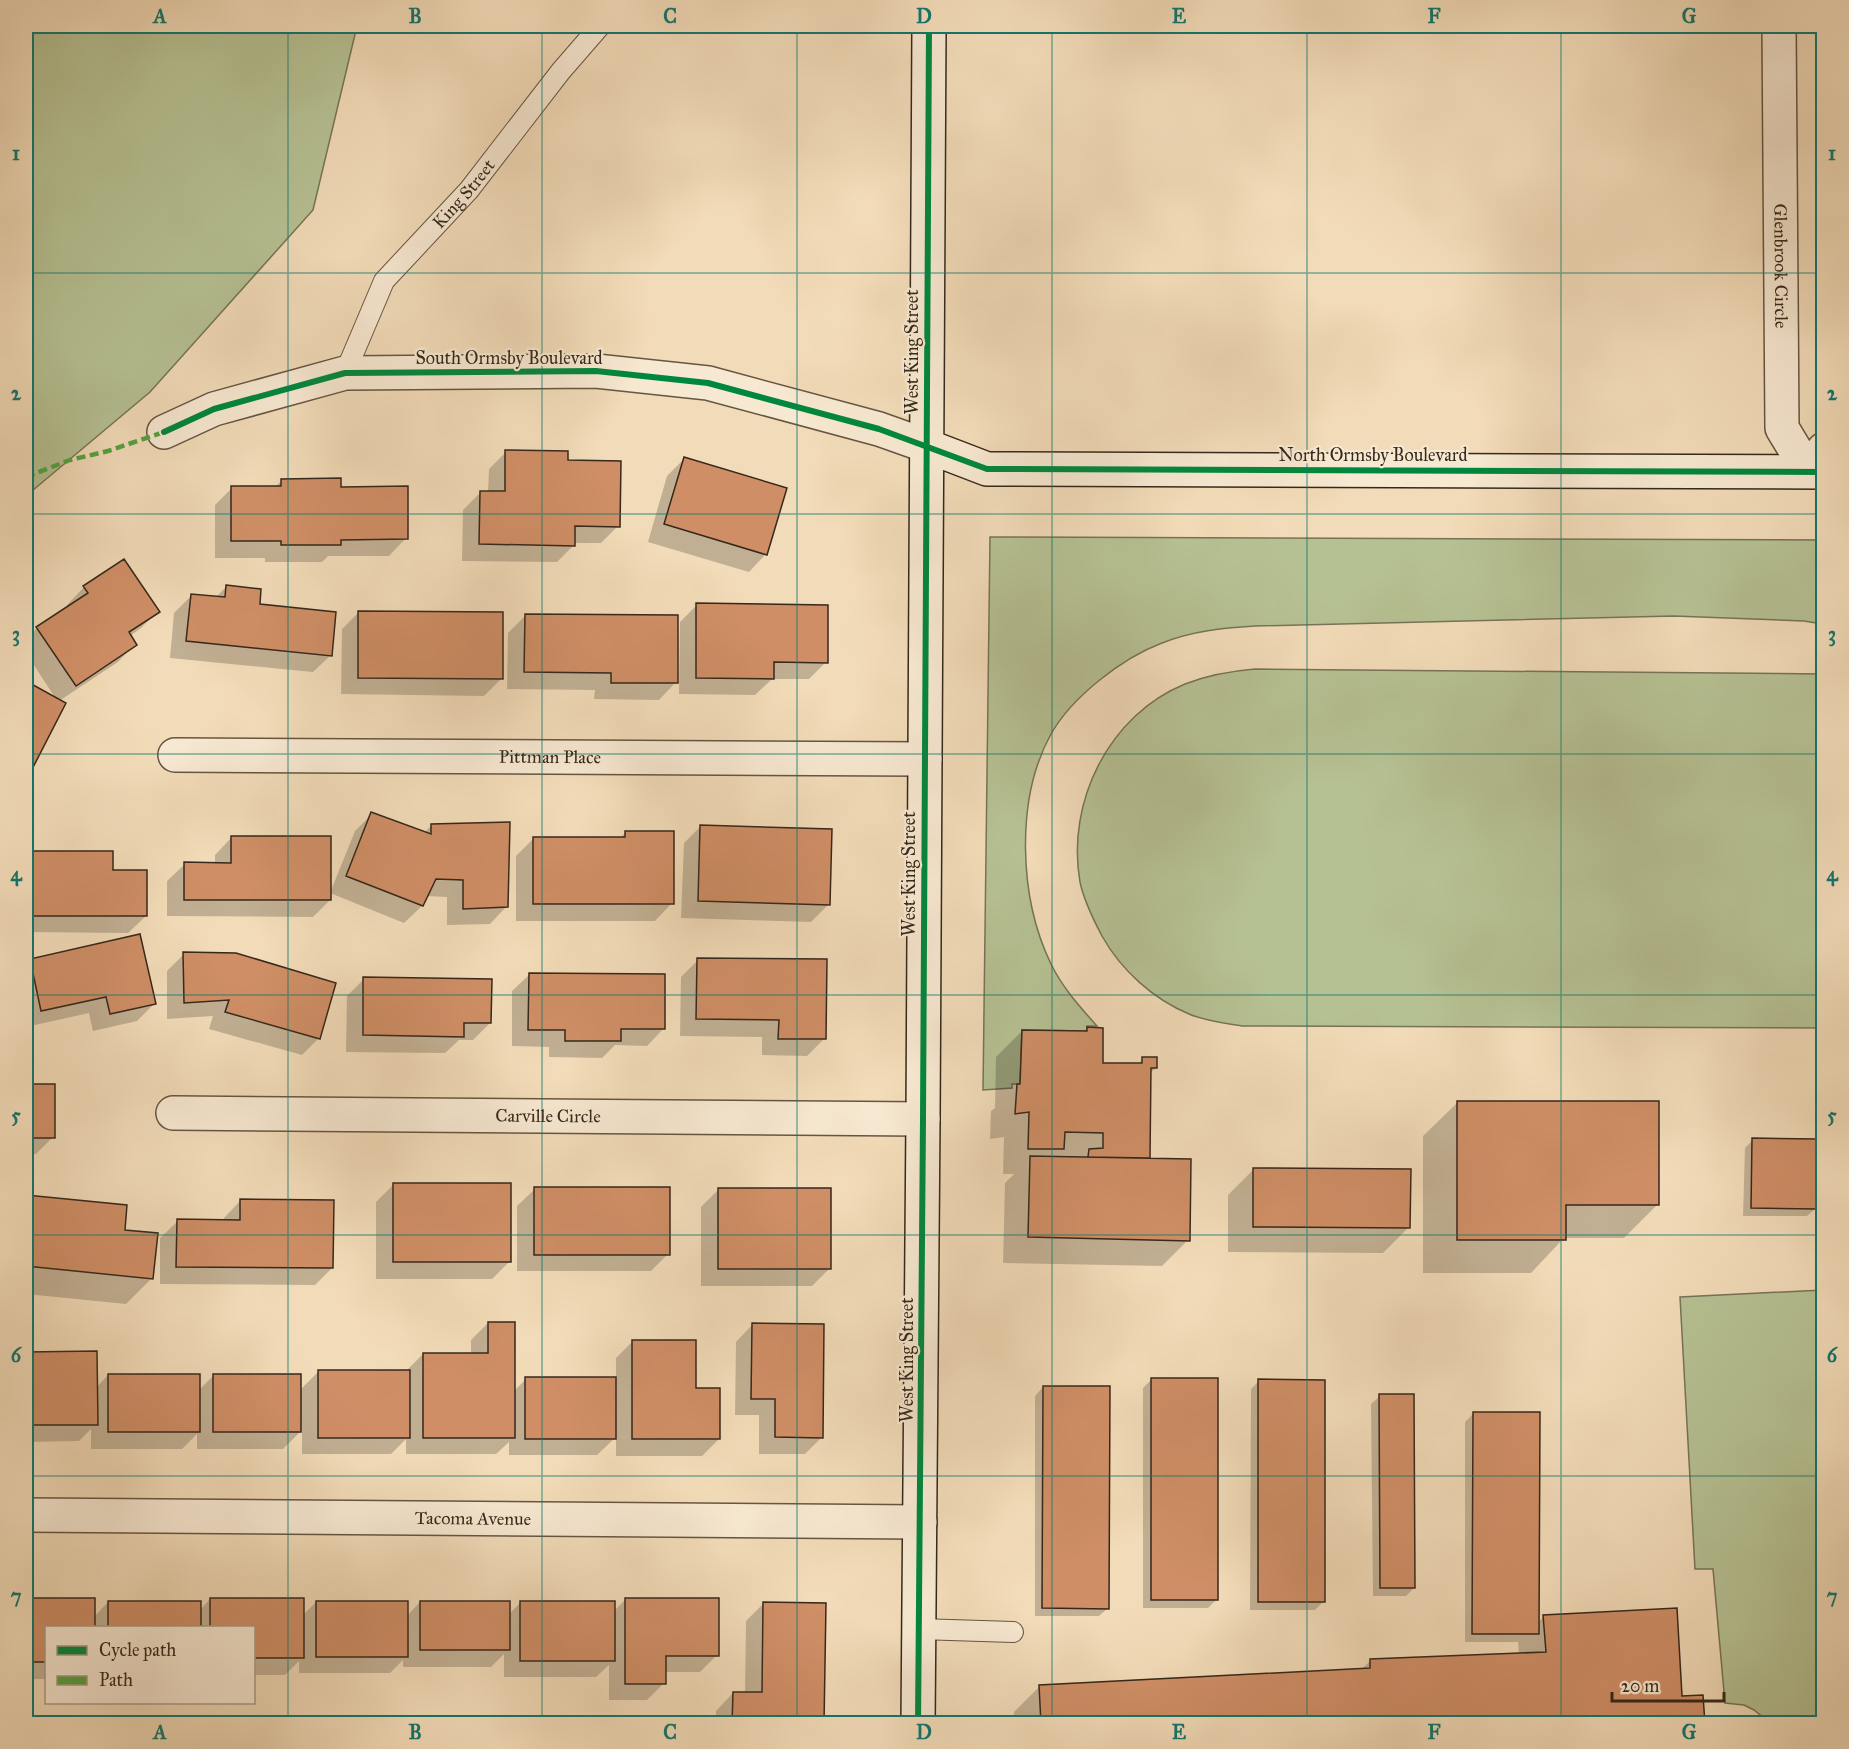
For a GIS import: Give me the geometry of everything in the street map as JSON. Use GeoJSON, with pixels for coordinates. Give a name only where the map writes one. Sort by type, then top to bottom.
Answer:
{"type":"FeatureCollection","features":[{"type":"Feature","properties":{"kind":"street","name":"West King Street"},"geometry":{"type":"LineString","coordinates":[[918,1724],[929,26]]}},
{"type":"Feature","properties":{"kind":"street","name":"Glenbrook Circle"},"geometry":{"type":"LineString","coordinates":[[1779,26],[1782,428],[1818,464]]}},
{"type":"Feature","properties":{"kind":"street","name":"South Ormsby Boulevard"},"geometry":{"type":"LineString","coordinates":[[164,432],[214,409],[345,373],[597,371],[708,383],[879,429],[927,446]]}},
{"type":"Feature","properties":{"kind":"street","name":"North Ormsby Boulevard"},"geometry":{"type":"LineString","coordinates":[[927,446],[987,468],[1818,464]]}},
{"type":"Feature","properties":{"kind":"street","name":"Pittman Place"},"geometry":{"type":"LineString","coordinates":[[175,755],[925,759]]}},
{"type":"Feature","properties":{"kind":"street","name":"Carville Circle"},"geometry":{"type":"LineString","coordinates":[[173,1113],[923,1119]]}},
{"type":"Feature","properties":{"kind":"street","name":"Tacoma Avenue"},"geometry":{"type":"LineString","coordinates":[[26,1515],[920,1521]]}},
{"type":"Feature","properties":{"kind":"lane","name":"King Street"},"geometry":{"type":"LineString","coordinates":[[345,373],[384,281],[469,190],[561,71],[600,26]]}},
{"type":"Feature","properties":{"kind":"lane"},"geometry":{"type":"LineString","coordinates":[[919,1629],[1013,1632]]}},
{"type":"Feature","properties":{"kind":"green space"},"geometry":{"type":"Polygon","coordinates":[[[26,26],[357,26],[313,210],[150,392],[26,496],[26,26]]]}},
{"type":"Feature","properties":{"kind":"green space"},"geometry":{"type":"Polygon","coordinates":[[[990,537],[1823,540],[1823,624],[1804,621],[1674,616],[1255,626],[1196,633],[1162,643],[1131,658],[1099,680],[1060,720],[1039,760],[1031,788],[1027,818],[1027,879],[1040,938],[1060,981],[1097,1026],[1087,1026],[1087,1031],[1022,1030],[1020,1084],[1012,1084],[1012,1088],[983,1090],[990,537]]]}},
{"type":"Feature","properties":{"kind":"green space"},"geometry":{"type":"Polygon","coordinates":[[[1255,669],[1823,674],[1823,1028],[1242,1026],[1195,1016],[1163,1000],[1128,972],[1102,936],[1086,903],[1080,882],[1077,852],[1080,822],[1087,792],[1099,765],[1115,739],[1135,717],[1158,698],[1202,678],[1255,669]]]}},
{"type":"Feature","properties":{"kind":"green space"},"geometry":{"type":"Polygon","coordinates":[[[1823,1290],[1823,1723],[1770,1723],[1744,1705],[1725,1703],[1713,1569],[1695,1569],[1680,1297],[1823,1290]]]}},
{"type":"Feature","properties":{"kind":"building"},"geometry":{"type":"Polygon","coordinates":[[[505,450],[568,451],[568,460],[621,461],[620,527],[575,526],[575,546],[479,544],[480,491],[505,491],[505,450]]]}},
{"type":"Feature","properties":{"kind":"building"},"geometry":{"type":"Polygon","coordinates":[[[684,457],[787,488],[767,555],[664,524],[684,457]]]}},
{"type":"Feature","properties":{"kind":"building"},"geometry":{"type":"Polygon","coordinates":[[[341,478],[341,487],[408,486],[408,539],[341,540],[341,545],[281,545],[281,541],[231,541],[231,486],[281,486],[281,479],[341,478]]]}},
{"type":"Feature","properties":{"kind":"building"},"geometry":{"type":"Polygon","coordinates":[[[124,559],[160,612],[129,632],[137,645],[76,686],[36,627],[88,593],[83,586],[124,559]]]}},
{"type":"Feature","properties":{"kind":"building"},"geometry":{"type":"Polygon","coordinates":[[[226,585],[261,589],[260,604],[336,612],[332,656],[186,641],[191,594],[225,597],[226,585]]]}},
{"type":"Feature","properties":{"kind":"building"},"geometry":{"type":"Polygon","coordinates":[[[696,603],[828,605],[828,663],[774,662],[774,679],[696,678],[696,603]]]}},
{"type":"Feature","properties":{"kind":"building"},"geometry":{"type":"Polygon","coordinates":[[[358,611],[503,612],[503,679],[358,678],[358,611]]]}},
{"type":"Feature","properties":{"kind":"building"},"geometry":{"type":"Polygon","coordinates":[[[525,614],[678,615],[678,683],[611,683],[611,673],[524,672],[525,614]]]}},
{"type":"Feature","properties":{"kind":"building"},"geometry":{"type":"Polygon","coordinates":[[[26,681],[66,703],[26,781],[26,681]]]}},
{"type":"Feature","properties":{"kind":"building"},"geometry":{"type":"Polygon","coordinates":[[[371,812],[431,834],[431,824],[510,822],[508,907],[463,909],[463,880],[436,879],[423,906],[346,876],[371,812]]]}},
{"type":"Feature","properties":{"kind":"building"},"geometry":{"type":"Polygon","coordinates":[[[700,825],[832,829],[830,905],[698,901],[700,825]]]}},
{"type":"Feature","properties":{"kind":"building"},"geometry":{"type":"Polygon","coordinates":[[[625,831],[674,831],[674,904],[533,904],[533,837],[625,837],[625,831]]]}},
{"type":"Feature","properties":{"kind":"building"},"geometry":{"type":"Polygon","coordinates":[[[231,836],[331,836],[331,900],[184,900],[184,862],[231,863],[231,836]]]}},
{"type":"Feature","properties":{"kind":"building"},"geometry":{"type":"Polygon","coordinates":[[[26,851],[113,851],[113,870],[147,870],[147,916],[26,916],[26,851]]]}},
{"type":"Feature","properties":{"kind":"building"},"geometry":{"type":"Polygon","coordinates":[[[140,934],[156,1004],[110,1014],[106,997],[41,1011],[30,959],[140,934]]]}},
{"type":"Feature","properties":{"kind":"building"},"geometry":{"type":"Polygon","coordinates":[[[183,952],[236,953],[336,983],[320,1039],[225,1012],[229,1000],[184,1003],[183,952]]]}},
{"type":"Feature","properties":{"kind":"building"},"geometry":{"type":"Polygon","coordinates":[[[697,958],[827,959],[826,1039],[778,1039],[779,1020],[696,1019],[697,958]]]}},
{"type":"Feature","properties":{"kind":"building"},"geometry":{"type":"Polygon","coordinates":[[[529,973],[665,974],[665,1029],[621,1029],[621,1041],[565,1041],[565,1030],[528,1030],[529,973]]]}},
{"type":"Feature","properties":{"kind":"building"},"geometry":{"type":"Polygon","coordinates":[[[363,977],[492,979],[491,1023],[464,1023],[464,1037],[363,1035],[363,977]]]}},
{"type":"Feature","properties":{"kind":"building"},"geometry":{"type":"Polygon","coordinates":[[[1087,1027],[1103,1028],[1103,1063],[1142,1063],[1142,1057],[1157,1057],[1157,1068],[1151,1068],[1150,1158],[1088,1157],[1089,1149],[1103,1148],[1103,1133],[1065,1132],[1064,1149],[1028,1149],[1029,1112],[1015,1114],[1017,1084],[1020,1084],[1022,1030],[1087,1031],[1087,1027]]]}},
{"type":"Feature","properties":{"kind":"building"},"geometry":{"type":"Polygon","coordinates":[[[26,1084],[55,1084],[55,1138],[26,1138],[26,1084]]]}},
{"type":"Feature","properties":{"kind":"building"},"geometry":{"type":"Polygon","coordinates":[[[1457,1101],[1659,1101],[1659,1205],[1566,1205],[1566,1240],[1457,1240],[1457,1101]]]}},
{"type":"Feature","properties":{"kind":"building"},"geometry":{"type":"Polygon","coordinates":[[[1752,1138],[1818,1139],[1817,1209],[1751,1208],[1752,1138]]]}},
{"type":"Feature","properties":{"kind":"building"},"geometry":{"type":"Polygon","coordinates":[[[1030,1156],[1191,1159],[1190,1241],[1028,1237],[1030,1156]]]}},
{"type":"Feature","properties":{"kind":"building"},"geometry":{"type":"Polygon","coordinates":[[[1253,1168],[1411,1169],[1410,1228],[1253,1227],[1253,1168]]]}},
{"type":"Feature","properties":{"kind":"building"},"geometry":{"type":"Polygon","coordinates":[[[393,1183],[511,1183],[511,1262],[393,1262],[393,1183]]]}},
{"type":"Feature","properties":{"kind":"building"},"geometry":{"type":"Polygon","coordinates":[[[534,1187],[670,1187],[670,1255],[534,1255],[534,1187]]]}},
{"type":"Feature","properties":{"kind":"building"},"geometry":{"type":"Polygon","coordinates":[[[718,1188],[831,1188],[831,1269],[718,1269],[718,1188]]]}},
{"type":"Feature","properties":{"kind":"building"},"geometry":{"type":"Polygon","coordinates":[[[26,1195],[127,1205],[125,1230],[158,1233],[153,1279],[26,1266],[26,1195]]]}},
{"type":"Feature","properties":{"kind":"building"},"geometry":{"type":"Polygon","coordinates":[[[240,1199],[334,1200],[333,1268],[176,1267],[177,1219],[240,1220],[240,1199]]]}},
{"type":"Feature","properties":{"kind":"building"},"geometry":{"type":"Polygon","coordinates":[[[488,1322],[515,1322],[515,1438],[423,1438],[423,1353],[488,1353],[488,1322]]]}},
{"type":"Feature","properties":{"kind":"building"},"geometry":{"type":"Polygon","coordinates":[[[752,1323],[824,1324],[823,1438],[775,1437],[775,1399],[751,1399],[752,1323]]]}},
{"type":"Feature","properties":{"kind":"building"},"geometry":{"type":"Polygon","coordinates":[[[632,1340],[696,1340],[696,1388],[720,1388],[720,1439],[632,1439],[632,1340]]]}},
{"type":"Feature","properties":{"kind":"building"},"geometry":{"type":"Polygon","coordinates":[[[97,1351],[98,1425],[26,1425],[26,1352],[97,1351]]]}},
{"type":"Feature","properties":{"kind":"building"},"geometry":{"type":"Polygon","coordinates":[[[318,1370],[410,1370],[410,1438],[318,1438],[318,1370]]]}},
{"type":"Feature","properties":{"kind":"building"},"geometry":{"type":"Polygon","coordinates":[[[108,1374],[200,1374],[200,1432],[108,1432],[108,1374]]]}},
{"type":"Feature","properties":{"kind":"building"},"geometry":{"type":"Polygon","coordinates":[[[213,1374],[301,1374],[301,1432],[213,1432],[213,1374]]]}},
{"type":"Feature","properties":{"kind":"building"},"geometry":{"type":"Polygon","coordinates":[[[525,1377],[616,1377],[616,1439],[525,1439],[525,1377]]]}},
{"type":"Feature","properties":{"kind":"building"},"geometry":{"type":"Polygon","coordinates":[[[1151,1378],[1218,1378],[1218,1600],[1151,1600],[1151,1378]]]}},
{"type":"Feature","properties":{"kind":"building"},"geometry":{"type":"Polygon","coordinates":[[[1258,1379],[1325,1380],[1325,1602],[1258,1602],[1258,1379]]]}},
{"type":"Feature","properties":{"kind":"building"},"geometry":{"type":"Polygon","coordinates":[[[1043,1386],[1110,1386],[1109,1609],[1042,1608],[1043,1386]]]}},
{"type":"Feature","properties":{"kind":"building"},"geometry":{"type":"Polygon","coordinates":[[[1379,1394],[1414,1394],[1415,1588],[1380,1588],[1379,1394]]]}},
{"type":"Feature","properties":{"kind":"building"},"geometry":{"type":"Polygon","coordinates":[[[1473,1412],[1540,1412],[1539,1634],[1472,1634],[1473,1412]]]}},
{"type":"Feature","properties":{"kind":"building"},"geometry":{"type":"Polygon","coordinates":[[[26,1598],[95,1598],[95,1626],[45,1626],[45,1662],[26,1662],[26,1598]]]}},
{"type":"Feature","properties":{"kind":"building"},"geometry":{"type":"Polygon","coordinates":[[[210,1598],[304,1598],[304,1658],[255,1658],[255,1626],[210,1626],[210,1598]]]}},
{"type":"Feature","properties":{"kind":"building"},"geometry":{"type":"Polygon","coordinates":[[[625,1598],[719,1598],[719,1656],[666,1656],[666,1684],[625,1684],[625,1598]]]}},
{"type":"Feature","properties":{"kind":"building"},"geometry":{"type":"Polygon","coordinates":[[[108,1601],[201,1601],[201,1626],[108,1626],[108,1601]]]}},
{"type":"Feature","properties":{"kind":"building"},"geometry":{"type":"Polygon","coordinates":[[[316,1601],[408,1601],[408,1657],[316,1657],[316,1601]]]}},
{"type":"Feature","properties":{"kind":"building"},"geometry":{"type":"Polygon","coordinates":[[[420,1601],[510,1601],[510,1650],[420,1650],[420,1601]]]}},
{"type":"Feature","properties":{"kind":"building"},"geometry":{"type":"Polygon","coordinates":[[[520,1601],[615,1601],[615,1661],[520,1661],[520,1601]]]}},
{"type":"Feature","properties":{"kind":"building"},"geometry":{"type":"Polygon","coordinates":[[[763,1602],[826,1603],[824,1724],[732,1724],[733,1692],[762,1692],[763,1602]]]}},
{"type":"Feature","properties":{"kind":"building"},"geometry":{"type":"Polygon","coordinates":[[[1677,1608],[1682,1696],[1703,1695],[1705,1724],[1041,1724],[1039,1685],[1370,1668],[1370,1659],[1546,1652],[1543,1615],[1677,1608]]]}},
{"type":"Feature","properties":{"kind":"marked path"},"geometry":{"type":"LineString","coordinates":[[26,477],[70,460],[108,451],[164,432]]}},
{"type":"Feature","properties":{"kind":"cycle path"},"geometry":{"type":"LineString","coordinates":[[918,1724],[929,26]]}},
{"type":"Feature","properties":{"kind":"cycle path"},"geometry":{"type":"LineString","coordinates":[[164,432],[214,409],[345,373],[596,371],[708,383],[879,429],[987,469],[1824,472]]}}]}
